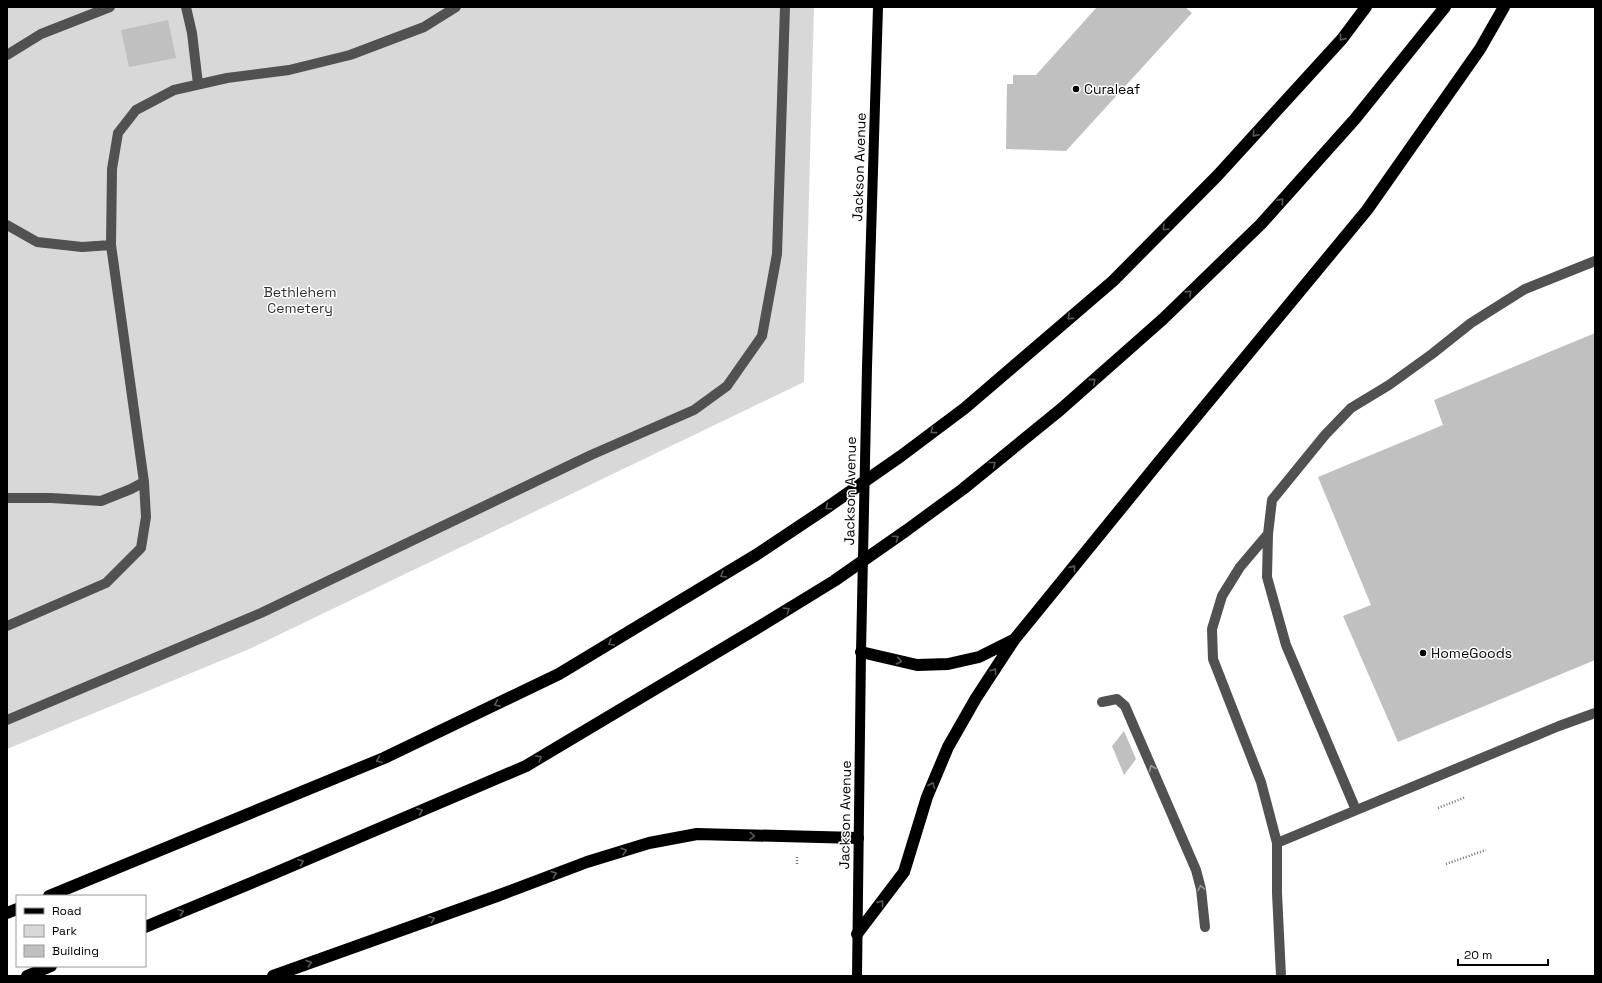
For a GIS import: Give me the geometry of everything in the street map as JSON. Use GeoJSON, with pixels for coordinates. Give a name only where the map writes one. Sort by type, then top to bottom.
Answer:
{"type":"FeatureCollection","features":[{"type":"Feature","properties":{"kind":"highway"},"geometry":{"type":"LineString","coordinates":[[51,895],[384,758],[552,678],[756,555],[838,500],[901,456],[965,408],[1119,275],[1218,176],[1342,38],[1366,7]]}},
{"type":"Feature","properties":{"kind":"highway"},"geometry":{"type":"LineString","coordinates":[[146,927],[275,874],[526,766],[834,581],[907,530],[963,489],[1060,410],[1163,319],[1261,224],[1355,119],[1445,7]]}},
{"type":"Feature","properties":{"kind":"highway"},"geometry":{"type":"LineString","coordinates":[[857,934],[904,872],[927,797],[948,747],[976,698],[1014,640],[1367,210],[1480,48],[1504,7]]}},
{"type":"Feature","properties":{"kind":"highway"},"geometry":{"type":"LineString","coordinates":[[861,652],[917,665],[948,664],[979,657],[1014,640]]}},
{"type":"Feature","properties":{"kind":"highway"},"geometry":{"type":"LineString","coordinates":[[273,976],[498,896],[586,862],[649,843],[697,834],[858,838]]}},
{"type":"Feature","properties":{"kind":"highway"},"geometry":{"type":"LineString","coordinates":[[7,914],[16,910]]}},
{"type":"Feature","properties":{"kind":"highway"},"geometry":{"type":"LineString","coordinates":[[27,976],[49,967]]}},
{"type":"Feature","properties":{"kind":"main road","name":"Jackson Avenue"},"geometry":{"type":"LineString","coordinates":[[857,976],[866,367],[878,7]]}},
{"type":"Feature","properties":{"kind":"lane"},"geometry":{"type":"LineString","coordinates":[[7,55],[41,34],[110,7]]}},
{"type":"Feature","properties":{"kind":"lane"},"geometry":{"type":"LineString","coordinates":[[186,7],[192,33],[198,84]]}},
{"type":"Feature","properties":{"kind":"lane"},"geometry":{"type":"LineString","coordinates":[[7,626],[106,583],[141,548],[146,517],[144,482],[111,245],[112,169],[118,133],[136,110],[174,90],[227,78],[289,70],[350,55],[424,27],[456,7]]}},
{"type":"Feature","properties":{"kind":"lane"},"geometry":{"type":"LineString","coordinates":[[7,720],[261,614],[591,455],[694,410],[727,386],[762,336],[777,254],[785,7]]}},
{"type":"Feature","properties":{"kind":"lane"},"geometry":{"type":"LineString","coordinates":[[7,225],[38,242],[82,246],[111,245]]}},
{"type":"Feature","properties":{"kind":"lane"},"geometry":{"type":"LineString","coordinates":[[1356,810],[1286,645],[1268,577],[1268,534],[1272,500],[1325,436],[1351,408],[1414,367],[1471,323],[1525,289],[1595,261]]}},
{"type":"Feature","properties":{"kind":"lane"},"geometry":{"type":"LineString","coordinates":[[7,498],[51,498],[101,501],[144,482]]}},
{"type":"Feature","properties":{"kind":"lane"},"geometry":{"type":"LineString","coordinates":[[1268,534],[1240,567],[1222,596],[1212,629],[1213,659],[1261,782],[1277,843],[1277,893],[1281,976]]}},
{"type":"Feature","properties":{"kind":"lane"},"geometry":{"type":"LineString","coordinates":[[1102,702],[1117,699],[1126,706],[1196,870],[1201,890],[1205,927]]}},
{"type":"Feature","properties":{"kind":"lane"},"geometry":{"type":"LineString","coordinates":[[1277,843],[1595,712]]}},
{"type":"Feature","properties":{"kind":"path"},"geometry":{"type":"LineString","coordinates":[[1438,808],[1466,797]]}},
{"type":"Feature","properties":{"kind":"path"},"geometry":{"type":"LineString","coordinates":[[1446,864],[1458,858],[1486,850]]}},
{"type":"Feature","properties":{"kind":"green space","name":"Bethlehem Cemetery"},"geometry":{"type":"Polygon","coordinates":[[[7,7],[814,7],[804,382],[247,650],[7,749],[7,7]]]}},
{"type":"Feature","properties":{"kind":"building"},"geometry":{"type":"Polygon","coordinates":[[[1097,7],[1185,7],[1192,13],[1066,151],[1006,149],[1007,84],[1013,84],[1013,75],[1036,75],[1097,7]]]}},
{"type":"Feature","properties":{"kind":"building"},"geometry":{"type":"Polygon","coordinates":[[[168,20],[176,58],[129,67],[121,30],[168,20]]]}},
{"type":"Feature","properties":{"kind":"building"},"geometry":{"type":"Polygon","coordinates":[[[1595,333],[1595,660],[1398,742],[1343,616],[1371,605],[1318,477],[1443,425],[1434,400],[1595,333]]]}},
{"type":"Feature","properties":{"kind":"building"},"geometry":{"type":"Polygon","coordinates":[[[1124,731],[1136,759],[1124,775],[1112,746],[1124,731]]]}},
{"type":"Feature","properties":{"kind":"place","name":"Curaleaf"},"geometry":{"type":"Point","coordinates":[1076,89]}},
{"type":"Feature","properties":{"kind":"place","name":"HomeGoods"},"geometry":{"type":"Point","coordinates":[1423,653]}}]}
